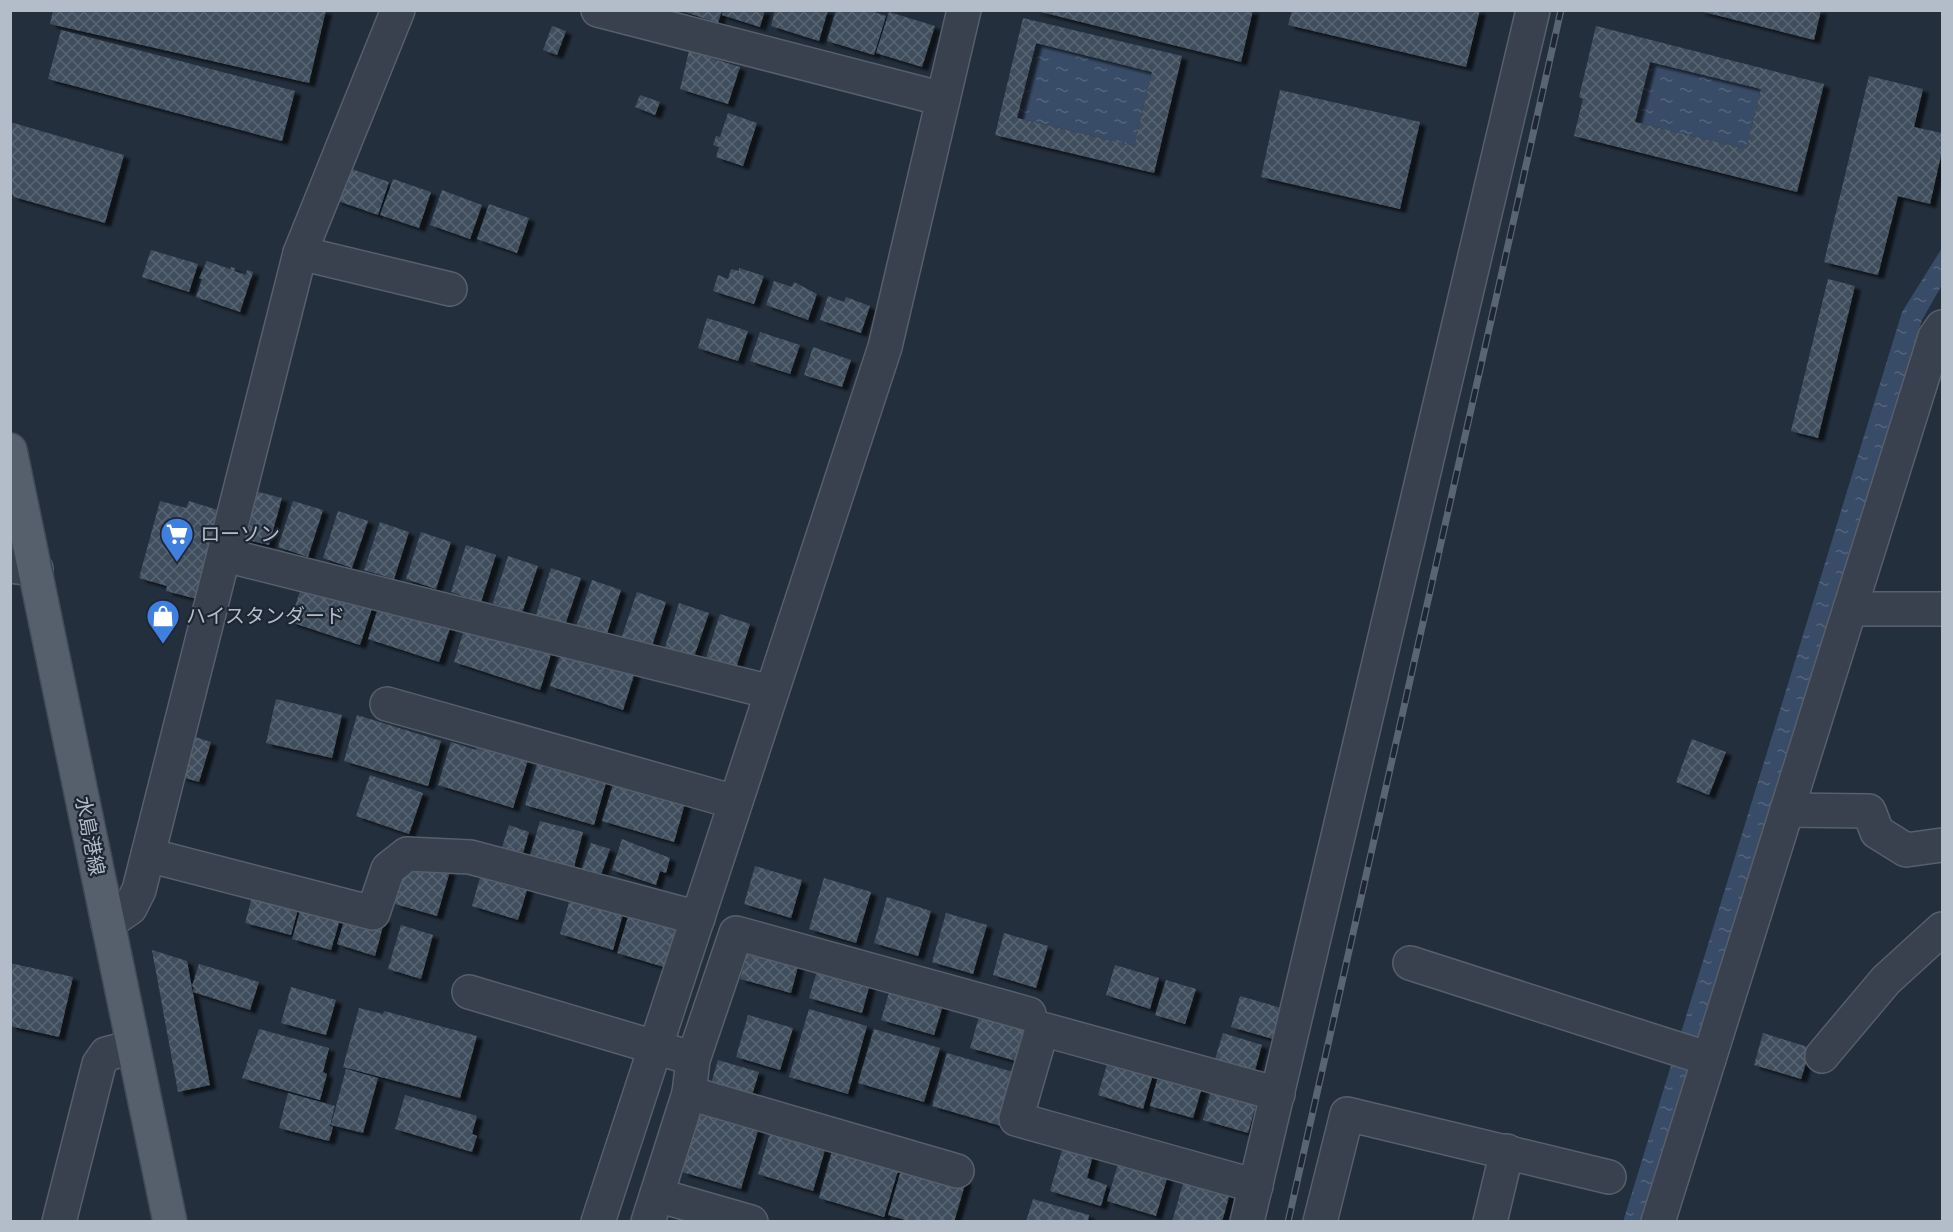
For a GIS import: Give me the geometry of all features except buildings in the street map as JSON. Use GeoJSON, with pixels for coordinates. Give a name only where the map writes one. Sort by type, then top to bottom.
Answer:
{"type":"FeatureCollection","features":[{"type":"Feature","properties":{"kind":"main road","name":"水島港線"},"geometry":{"type":"LineString","coordinates":[[10,450],[23,567],[108,923],[170,1221]]}},
{"type":"Feature","properties":{"kind":"street"},"geometry":{"type":"LineString","coordinates":[[108,923],[130,908],[139,891],[300,254],[398,10]]}},
{"type":"Feature","properties":{"kind":"street"},"geometry":{"type":"LineString","coordinates":[[598,10],[943,99]]}},
{"type":"Feature","properties":{"kind":"street"},"geometry":{"type":"LineString","coordinates":[[1247,1221],[1533,10]]}},
{"type":"Feature","properties":{"kind":"street"},"geometry":{"type":"LineString","coordinates":[[751,1221],[653,1208],[689,1094],[672,1052],[698,918],[885,347],[943,99],[958,12]]}},
{"type":"Feature","properties":{"kind":"street"},"geometry":{"type":"LineString","coordinates":[[300,254],[450,289]]}},
{"type":"Feature","properties":{"kind":"street"},"geometry":{"type":"LineString","coordinates":[[1658,1221],[1705,1057],[1787,810],[1935,337],[1942,327]]}},
{"type":"Feature","properties":{"kind":"street"},"geometry":{"type":"LineString","coordinates":[[241,559],[771,693]]}},
{"type":"Feature","properties":{"kind":"street"},"geometry":{"type":"LineString","coordinates":[[1850,609],[1942,609]]}},
{"type":"Feature","properties":{"kind":"street"},"geometry":{"type":"LineString","coordinates":[[387,704],[735,802]]}},
{"type":"Feature","properties":{"kind":"street"},"geometry":{"type":"LineString","coordinates":[[1787,810],[1869,811],[1877,832],[1906,850],[1942,844]]}},
{"type":"Feature","properties":{"kind":"street"},"geometry":{"type":"LineString","coordinates":[[148,855],[373,913],[388,869],[407,854],[470,857],[698,918]]}},
{"type":"Feature","properties":{"kind":"street"},"geometry":{"type":"LineString","coordinates":[[1822,1056],[1886,980],[1942,929]]}},
{"type":"Feature","properties":{"kind":"street"},"geometry":{"type":"LineString","coordinates":[[598,1221],[672,1052],[736,933],[1029,1014]]}},
{"type":"Feature","properties":{"kind":"street"},"geometry":{"type":"LineString","coordinates":[[1410,963],[1705,1057]]}},
{"type":"Feature","properties":{"kind":"street"},"geometry":{"type":"LineString","coordinates":[[469,992],[672,1052]]}},
{"type":"Feature","properties":{"kind":"street"},"geometry":{"type":"LineString","coordinates":[[1256,1186],[1016,1119],[1042,1029],[1278,1094]]}},
{"type":"Feature","properties":{"kind":"street"},"geometry":{"type":"LineString","coordinates":[[59,1221],[99,1064],[106,1054],[134,1047]]}},
{"type":"Feature","properties":{"kind":"street"},"geometry":{"type":"LineString","coordinates":[[689,1094],[957,1171]]}},
{"type":"Feature","properties":{"kind":"street"},"geometry":{"type":"LineString","coordinates":[[1320,1221],[1347,1114],[1609,1177]]}},
{"type":"Feature","properties":{"kind":"street"},"geometry":{"type":"LineString","coordinates":[[1490,1221],[1507,1151]]}},
{"type":"Feature","properties":{"kind":"water"},"geometry":{"type":"Polygon","coordinates":[[[1036,43],[1152,72],[1134,146],[1017,118],[1036,43]]]}},
{"type":"Feature","properties":{"kind":"water"},"geometry":{"type":"Polygon","coordinates":[[[1650,62],[1761,89],[1746,149],[1635,122],[1650,62]]]}},
{"type":"Feature","properties":{"kind":"water"},"geometry":{"type":"Polygon","coordinates":[[[1942,248],[1942,285],[1922,320],[1644,1221],[1623,1222],[1902,312],[1942,248]]]}},
{"type":"Feature","properties":{"kind":"railway"},"geometry":{"type":"LineString","coordinates":[[1288,1222],[1561,10]]}},
{"type":"Feature","properties":{"kind":"place","name":"ローソン"},"geometry":{"type":"Point","coordinates":[177,563]}},
{"type":"Feature","properties":{"kind":"place","name":"ハイスタンダード"},"geometry":{"type":"Point","coordinates":[163,645]}}]}
